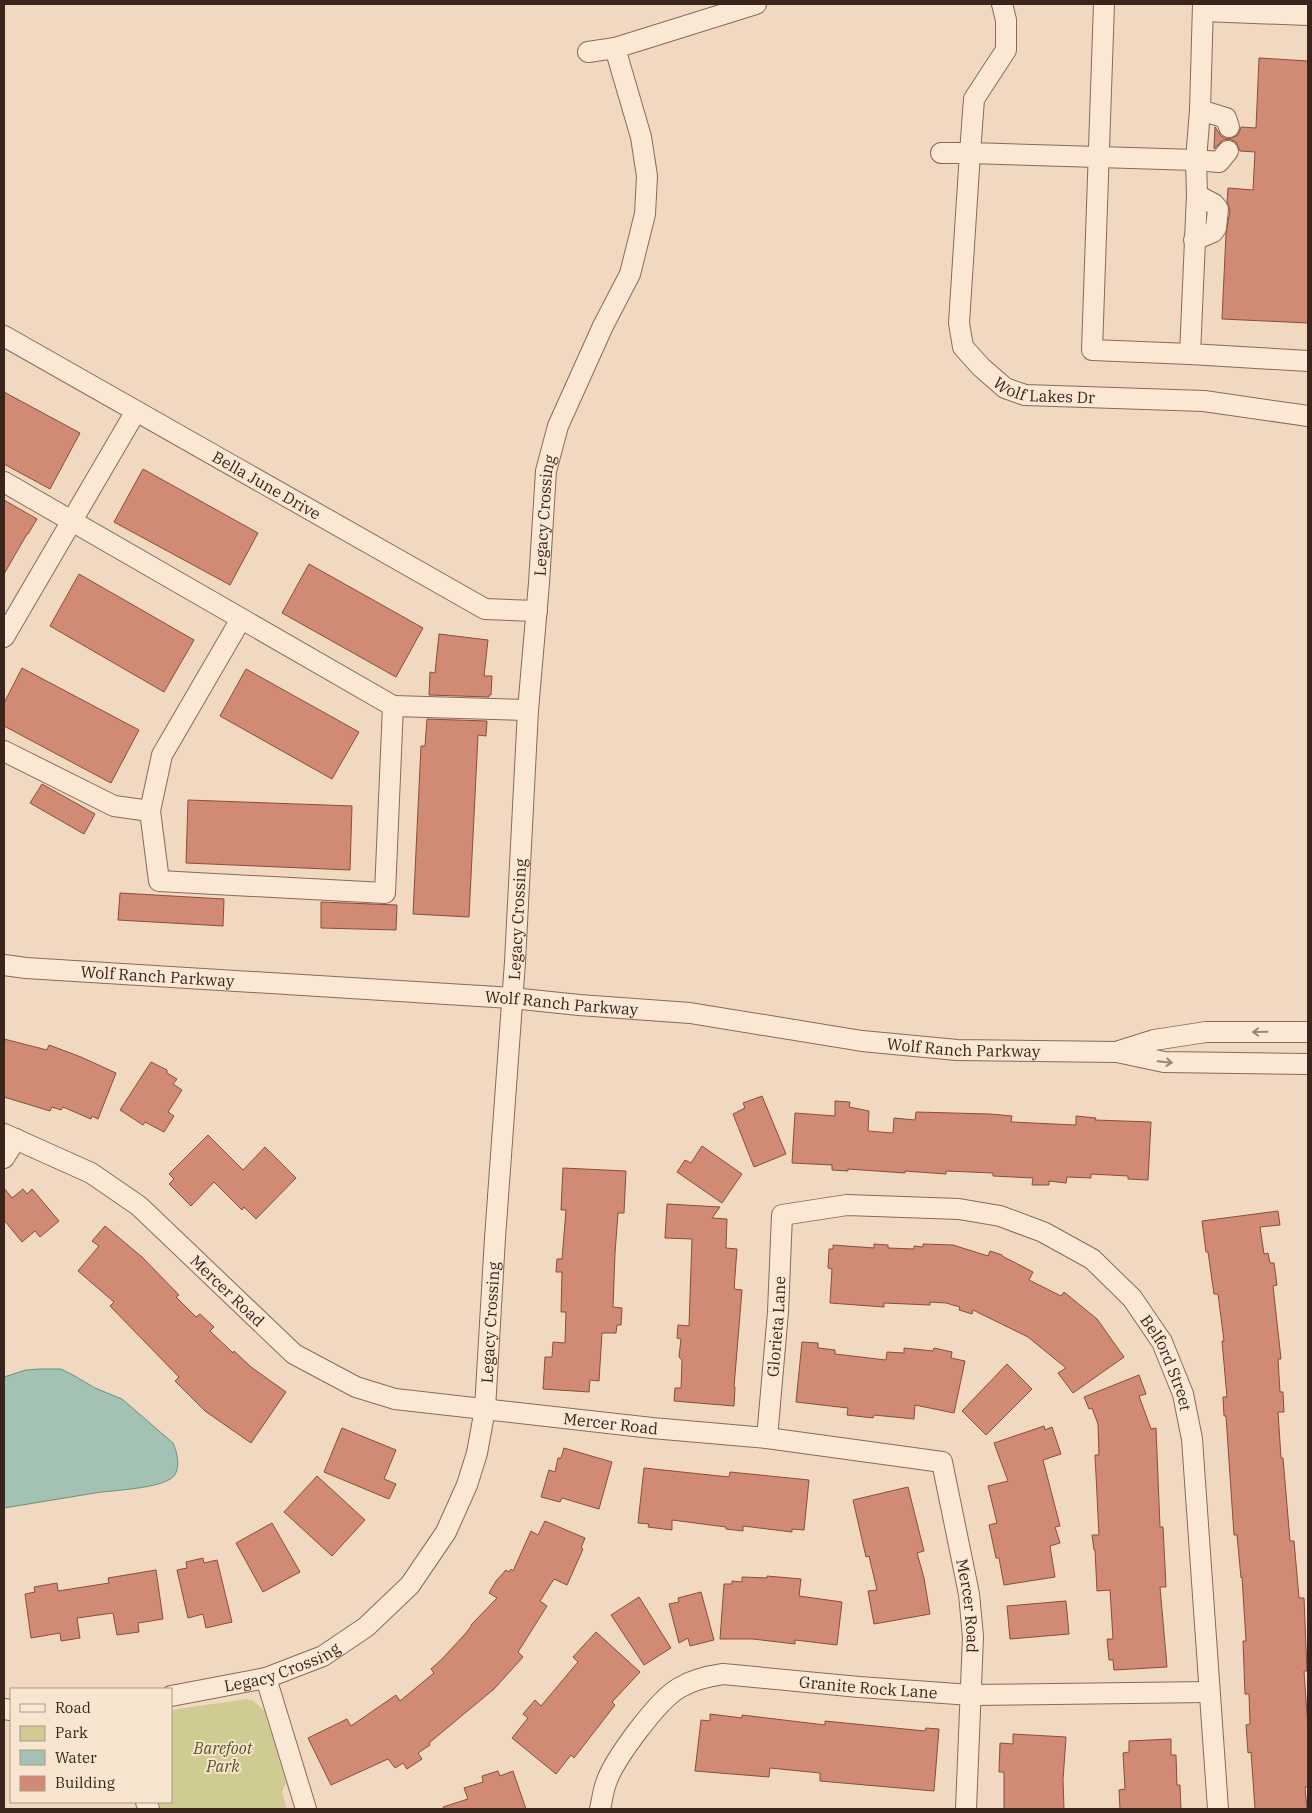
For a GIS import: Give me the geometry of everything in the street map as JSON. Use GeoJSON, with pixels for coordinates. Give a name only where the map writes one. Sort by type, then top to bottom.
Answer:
{"type":"FeatureCollection","features":[{"type":"Feature","properties":{"kind":"street"},"geometry":{"type":"LineString","coordinates":[[588,52],[615,48],[756,4]]}},
{"type":"Feature","properties":{"kind":"street","name":"Wolf Lakes Dr"},"geometry":{"type":"LineString","coordinates":[[1002,4],[1006,20],[1006,50],[974,99],[960,323],[963,347],[981,367],[1005,388],[1025,394],[1204,401],[1308,416]]}},
{"type":"Feature","properties":{"kind":"street"},"geometry":{"type":"LineString","coordinates":[[1104,4],[1092,350],[1308,361]]}},
{"type":"Feature","properties":{"kind":"street"},"geometry":{"type":"LineString","coordinates":[[1190,354],[1203,8],[1308,15]]}},
{"type":"Feature","properties":{"kind":"street","name":"Legacy Crossing"},"geometry":{"type":"LineString","coordinates":[[172,1696],[266,1678],[323,1656],[366,1627],[410,1585],[446,1532],[468,1485],[477,1453],[485,1409],[512,998],[528,710],[537,611],[546,470],[556,435],[573,391],[630,274],[645,214],[647,176],[641,137],[615,48]]}},
{"type":"Feature","properties":{"kind":"street"},"geometry":{"type":"LineString","coordinates":[[1200,110],[1226,118],[1229,127]]}},
{"type":"Feature","properties":{"kind":"street"},"geometry":{"type":"LineString","coordinates":[[941,153],[1219,162],[1228,151]]}},
{"type":"Feature","properties":{"kind":"street","name":"Bella June Drive"},"geometry":{"type":"LineString","coordinates":[[4,336],[485,609],[537,611]]}},
{"type":"Feature","properties":{"kind":"street"},"geometry":{"type":"LineString","coordinates":[[4,637],[136,411]]}},
{"type":"Feature","properties":{"kind":"street"},"geometry":{"type":"LineString","coordinates":[[4,482],[393,706],[528,710]]}},
{"type":"Feature","properties":{"kind":"street"},"geometry":{"type":"LineString","coordinates":[[241,619],[162,755],[150,812],[159,881],[385,893],[393,706]]}},
{"type":"Feature","properties":{"kind":"street"},"geometry":{"type":"LineString","coordinates":[[4,751],[114,806],[150,812]]}},
{"type":"Feature","properties":{"kind":"street","name":"Wolf Ranch Parkway"},"geometry":{"type":"LineString","coordinates":[[4,965],[26,968],[512,998],[690,1014],[862,1041],[957,1050],[1117,1052],[1164,1062],[1308,1064]]}},
{"type":"Feature","properties":{"kind":"street","name":"Wolf Ranch Parkway"},"geometry":{"type":"LineString","coordinates":[[1117,1052],[1154,1040],[1206,1032],[1308,1032]]}},
{"type":"Feature","properties":{"kind":"street","name":"Mercer Road"},"geometry":{"type":"LineString","coordinates":[[4,1158],[10,1136],[91,1174],[140,1206],[294,1354],[356,1387],[395,1399],[652,1428],[767,1438],[942,1462],[969,1594],[973,1637],[966,1809]]}},
{"type":"Feature","properties":{"kind":"street","name":"Belford Street"},"geometry":{"type":"LineString","coordinates":[[782,1215],[847,1205],[959,1209],[1000,1216],[1044,1232],[1092,1259],[1132,1298],[1162,1342],[1183,1394],[1192,1439],[1218,1809]]}},
{"type":"Feature","properties":{"kind":"street","name":"Glorieta Lane"},"geometry":{"type":"LineString","coordinates":[[767,1438],[778,1312],[782,1215]]}},
{"type":"Feature","properties":{"kind":"street","name":"Granite Rock Lane"},"geometry":{"type":"LineString","coordinates":[[600,1809],[605,1783],[619,1755],[644,1724],[678,1688],[708,1676],[723,1674],[971,1696],[1209,1692]]}},
{"type":"Feature","properties":{"kind":"street"},"geometry":{"type":"LineString","coordinates":[[266,1678],[306,1809]]}},
{"type":"Feature","properties":{"kind":"green space","name":"Barefoot Park"},"geometry":{"type":"Polygon","coordinates":[[[247,1699],[253,1701],[264,1710],[286,1782],[282,1792],[287,1809],[161,1809],[159,1803],[172,1803],[172,1710],[247,1699]]]}},
{"type":"Feature","properties":{"kind":"water"},"geometry":{"type":"Polygon","coordinates":[[[61,1369],[95,1388],[122,1399],[173,1443],[178,1464],[174,1476],[159,1484],[4,1508],[4,1377],[26,1370],[61,1369]]]}},
{"type":"Feature","properties":{"kind":"building"},"geometry":{"type":"Polygon","coordinates":[[[1259,58],[1308,61],[1308,323],[1222,319],[1226,234],[1230,210],[1227,202],[1228,188],[1253,190],[1255,152],[1240,151],[1236,142],[1229,139],[1223,140],[1214,149],[1215,127],[1221,136],[1227,139],[1238,135],[1241,127],[1256,128],[1259,58]]]}},
{"type":"Feature","properties":{"kind":"building"},"geometry":{"type":"Polygon","coordinates":[[[4,392],[80,433],[50,489],[4,464],[4,392]]]}},
{"type":"Feature","properties":{"kind":"building"},"geometry":{"type":"Polygon","coordinates":[[[143,469],[258,533],[230,585],[114,522],[143,469]]]}},
{"type":"Feature","properties":{"kind":"building"},"geometry":{"type":"Polygon","coordinates":[[[4,500],[37,519],[4,574],[4,500]]]}},
{"type":"Feature","properties":{"kind":"building"},"geometry":{"type":"Polygon","coordinates":[[[309,564],[423,628],[396,677],[282,613],[309,564]]]}},
{"type":"Feature","properties":{"kind":"building"},"geometry":{"type":"Polygon","coordinates":[[[79,574],[194,640],[164,692],[50,626],[79,574]]]}},
{"type":"Feature","properties":{"kind":"building"},"geometry":{"type":"Polygon","coordinates":[[[439,634],[488,640],[484,676],[492,676],[491,695],[489,697],[429,695],[430,672],[435,673],[439,634]]]}},
{"type":"Feature","properties":{"kind":"building"},"geometry":{"type":"Polygon","coordinates":[[[22,668],[139,730],[111,783],[4,726],[4,703],[22,668]]]}},
{"type":"Feature","properties":{"kind":"building"},"geometry":{"type":"Polygon","coordinates":[[[246,669],[359,732],[332,779],[220,716],[246,669]]]}},
{"type":"Feature","properties":{"kind":"building"},"geometry":{"type":"Polygon","coordinates":[[[427,719],[487,721],[486,736],[478,735],[469,917],[413,914],[421,746],[425,746],[427,719]]]}},
{"type":"Feature","properties":{"kind":"building"},"geometry":{"type":"Polygon","coordinates":[[[42,784],[95,814],[84,834],[30,803],[42,784]]]}},
{"type":"Feature","properties":{"kind":"building"},"geometry":{"type":"Polygon","coordinates":[[[188,800],[352,806],[350,870],[186,863],[188,800]]]}},
{"type":"Feature","properties":{"kind":"building"},"geometry":{"type":"Polygon","coordinates":[[[120,893],[224,899],[223,926],[118,920],[120,893]]]}},
{"type":"Feature","properties":{"kind":"building"},"geometry":{"type":"Polygon","coordinates":[[[321,902],[397,905],[396,930],[321,928],[321,902]]]}},
{"type":"Feature","properties":{"kind":"building"},"geometry":{"type":"Polygon","coordinates":[[[4,1039],[47,1050],[49,1045],[116,1073],[98,1119],[92,1116],[91,1119],[63,1107],[61,1110],[52,1107],[50,1111],[4,1097],[4,1039]]]}},
{"type":"Feature","properties":{"kind":"building"},"geometry":{"type":"Polygon","coordinates":[[[151,1062],[167,1070],[167,1073],[177,1079],[173,1084],[182,1090],[168,1112],[174,1116],[164,1132],[145,1122],[143,1125],[120,1110],[151,1062]]]}},
{"type":"Feature","properties":{"kind":"building"},"geometry":{"type":"Polygon","coordinates":[[[762,1096],[786,1154],[754,1167],[733,1114],[745,1108],[743,1103],[762,1096]]]}},
{"type":"Feature","properties":{"kind":"building"},"geometry":{"type":"Polygon","coordinates":[[[835,1101],[850,1102],[849,1107],[869,1111],[868,1131],[893,1133],[894,1118],[915,1120],[916,1112],[990,1114],[1012,1116],[1011,1122],[1076,1125],[1076,1116],[1096,1118],[1095,1120],[1151,1122],[1148,1180],[1128,1179],[1128,1176],[1091,1174],[1091,1178],[1067,1177],[1066,1183],[1049,1181],[1049,1185],[1032,1185],[1033,1178],[993,1176],[993,1173],[946,1171],[946,1174],[905,1171],[905,1173],[848,1169],[848,1171],[832,1170],[832,1165],[792,1163],[795,1113],[835,1116],[835,1101]]]}},
{"type":"Feature","properties":{"kind":"building"},"geometry":{"type":"Polygon","coordinates":[[[208,1135],[243,1170],[265,1147],[296,1178],[256,1219],[244,1207],[242,1210],[214,1182],[191,1206],[169,1184],[174,1179],[169,1174],[208,1135]]]}},
{"type":"Feature","properties":{"kind":"building"},"geometry":{"type":"Polygon","coordinates":[[[702,1146],[742,1174],[722,1203],[677,1172],[685,1160],[691,1163],[702,1146]]]}},
{"type":"Feature","properties":{"kind":"building"},"geometry":{"type":"Polygon","coordinates":[[[563,1168],[626,1171],[624,1213],[618,1213],[613,1307],[622,1308],[621,1325],[617,1325],[616,1333],[602,1333],[599,1381],[590,1380],[589,1392],[543,1389],[545,1357],[552,1357],[553,1342],[565,1343],[566,1312],[561,1312],[562,1272],[556,1272],[557,1259],[562,1259],[566,1210],[561,1210],[563,1168]]]}},
{"type":"Feature","properties":{"kind":"building"},"geometry":{"type":"Polygon","coordinates":[[[4,1188],[12,1198],[23,1189],[27,1194],[32,1189],[59,1221],[40,1237],[35,1231],[22,1242],[4,1220],[4,1188]]]}},
{"type":"Feature","properties":{"kind":"building"},"geometry":{"type":"Polygon","coordinates":[[[667,1204],[720,1207],[712,1218],[727,1219],[726,1248],[737,1249],[734,1289],[742,1290],[734,1406],[674,1401],[675,1388],[681,1388],[682,1360],[679,1357],[681,1339],[677,1338],[678,1325],[689,1326],[692,1239],[665,1238],[667,1204]]]}},
{"type":"Feature","properties":{"kind":"building"},"geometry":{"type":"Polygon","coordinates":[[[1278,1211],[1280,1225],[1260,1227],[1264,1254],[1268,1253],[1270,1263],[1274,1263],[1277,1285],[1273,1286],[1281,1359],[1278,1359],[1280,1392],[1283,1392],[1284,1412],[1278,1412],[1281,1458],[1283,1458],[1290,1541],[1294,1541],[1299,1598],[1304,1598],[1307,1671],[1304,1671],[1308,1728],[1308,1787],[1305,1787],[1307,1809],[1255,1809],[1251,1752],[1248,1753],[1246,1725],[1250,1724],[1249,1694],[1245,1694],[1243,1641],[1246,1641],[1242,1577],[1237,1535],[1234,1535],[1226,1416],[1224,1416],[1223,1397],[1227,1397],[1222,1341],[1224,1341],[1218,1294],[1214,1294],[1202,1221],[1278,1211]]]}},
{"type":"Feature","properties":{"kind":"building"},"geometry":{"type":"Polygon","coordinates":[[[105,1226],[142,1257],[179,1295],[176,1297],[196,1317],[200,1314],[214,1327],[210,1331],[233,1353],[234,1351],[251,1367],[286,1392],[251,1443],[205,1411],[175,1381],[179,1377],[110,1306],[114,1302],[78,1271],[99,1246],[92,1241],[105,1226]]]}},
{"type":"Feature","properties":{"kind":"building"},"geometry":{"type":"Polygon","coordinates":[[[874,1244],[888,1245],[888,1248],[914,1249],[914,1246],[923,1247],[923,1244],[953,1245],[988,1256],[990,1251],[1002,1255],[1033,1272],[1029,1280],[1061,1296],[1064,1292],[1097,1319],[1124,1357],[1073,1393],[1058,1373],[1066,1368],[1028,1337],[973,1310],[972,1314],[959,1310],[960,1307],[946,1303],[930,1302],[930,1305],[884,1303],[884,1307],[830,1303],[832,1269],[828,1268],[829,1249],[833,1249],[833,1245],[874,1248],[874,1244]]]}},
{"type":"Feature","properties":{"kind":"building"},"geometry":{"type":"Polygon","coordinates":[[[802,1342],[818,1343],[818,1348],[835,1350],[835,1354],[886,1360],[887,1352],[904,1353],[904,1348],[933,1351],[934,1348],[952,1352],[951,1358],[965,1361],[954,1413],[915,1405],[914,1419],[874,1415],[873,1418],[847,1415],[848,1408],[796,1402],[802,1342]]]}},
{"type":"Feature","properties":{"kind":"building"},"geometry":{"type":"Polygon","coordinates":[[[1007,1364],[1032,1389],[986,1435],[962,1411],[1007,1364]]]}},
{"type":"Feature","properties":{"kind":"building"},"geometry":{"type":"Polygon","coordinates":[[[1139,1375],[1146,1394],[1139,1396],[1151,1429],[1156,1428],[1160,1527],[1163,1527],[1166,1587],[1160,1587],[1167,1667],[1114,1670],[1113,1660],[1109,1660],[1107,1639],[1113,1639],[1110,1590],[1097,1591],[1095,1550],[1092,1535],[1099,1535],[1095,1455],[1099,1455],[1098,1424],[1092,1408],[1089,1409],[1084,1397],[1139,1375]]]}},
{"type":"Feature","properties":{"kind":"building"},"geometry":{"type":"Polygon","coordinates":[[[1044,1426],[1045,1430],[1052,1427],[1061,1454],[1043,1460],[1060,1526],[1055,1527],[1060,1543],[1050,1546],[1055,1577],[1004,1585],[999,1558],[996,1558],[989,1525],[997,1523],[988,1486],[1008,1481],[994,1443],[1044,1426]]]}},
{"type":"Feature","properties":{"kind":"building"},"geometry":{"type":"Polygon","coordinates":[[[342,1428],[396,1450],[384,1479],[396,1484],[389,1499],[324,1472],[342,1428]]]}},
{"type":"Feature","properties":{"kind":"building"},"geometry":{"type":"Polygon","coordinates":[[[564,1448],[612,1462],[599,1509],[562,1498],[560,1502],[541,1497],[549,1470],[555,1472],[558,1458],[561,1458],[564,1448]]]}},
{"type":"Feature","properties":{"kind":"building"},"geometry":{"type":"Polygon","coordinates":[[[644,1468],[729,1477],[730,1472],[809,1480],[804,1530],[792,1529],[792,1532],[743,1526],[743,1531],[672,1520],[672,1530],[648,1527],[649,1524],[638,1523],[644,1468]]]}},
{"type":"Feature","properties":{"kind":"building"},"geometry":{"type":"Polygon","coordinates":[[[317,1476],[365,1520],[332,1556],[284,1512],[317,1476]]]}},
{"type":"Feature","properties":{"kind":"building"},"geometry":{"type":"Polygon","coordinates":[[[908,1487],[924,1551],[917,1553],[924,1578],[930,1614],[874,1624],[868,1591],[877,1590],[869,1556],[866,1557],[853,1500],[908,1487]]]}},
{"type":"Feature","properties":{"kind":"building"},"geometry":{"type":"Polygon","coordinates":[[[545,1521],[585,1538],[581,1548],[583,1549],[567,1585],[554,1579],[540,1601],[547,1606],[518,1652],[523,1657],[494,1689],[429,1743],[430,1745],[418,1753],[422,1759],[407,1769],[403,1763],[395,1768],[388,1759],[331,1785],[308,1738],[347,1719],[351,1726],[396,1695],[400,1701],[434,1673],[431,1669],[497,1598],[489,1593],[496,1581],[506,1570],[509,1572],[511,1569],[513,1571],[531,1531],[538,1535],[545,1521]]]}},
{"type":"Feature","properties":{"kind":"building"},"geometry":{"type":"Polygon","coordinates":[[[272,1523],[300,1572],[263,1592],[236,1543],[272,1523]]]}},
{"type":"Feature","properties":{"kind":"building"},"geometry":{"type":"Polygon","coordinates":[[[203,1558],[204,1563],[217,1560],[232,1622],[206,1628],[203,1614],[188,1618],[177,1570],[187,1568],[186,1562],[203,1558]]]}},
{"type":"Feature","properties":{"kind":"building"},"geometry":{"type":"Polygon","coordinates":[[[156,1570],[163,1619],[138,1623],[139,1632],[117,1635],[113,1613],[77,1618],[80,1638],[61,1641],[60,1633],[31,1638],[25,1594],[35,1592],[34,1587],[57,1583],[58,1591],[109,1583],[108,1578],[156,1570]]]}},
{"type":"Feature","properties":{"kind":"building"},"geometry":{"type":"Polygon","coordinates":[[[767,1576],[801,1579],[799,1596],[842,1602],[837,1645],[795,1640],[795,1644],[753,1639],[720,1639],[724,1584],[732,1584],[732,1581],[742,1582],[742,1577],[767,1578],[767,1576]]]}},
{"type":"Feature","properties":{"kind":"building"},"geometry":{"type":"Polygon","coordinates":[[[701,1592],[714,1640],[690,1646],[688,1638],[679,1643],[669,1604],[679,1602],[678,1598],[701,1592]]]}},
{"type":"Feature","properties":{"kind":"building"},"geometry":{"type":"Polygon","coordinates":[[[639,1597],[671,1648],[644,1665],[611,1615],[639,1597]]]}},
{"type":"Feature","properties":{"kind":"building"},"geometry":{"type":"Polygon","coordinates":[[[1066,1601],[1069,1634],[1010,1639],[1007,1606],[1066,1601]]]}},
{"type":"Feature","properties":{"kind":"building"},"geometry":{"type":"Polygon","coordinates":[[[596,1632],[640,1672],[612,1702],[615,1705],[574,1758],[571,1755],[556,1774],[512,1738],[528,1718],[523,1714],[535,1700],[541,1706],[578,1662],[573,1657],[596,1632]]]}},
{"type":"Feature","properties":{"kind":"building"},"geometry":{"type":"Polygon","coordinates":[[[710,1714],[742,1718],[742,1715],[825,1725],[825,1721],[925,1731],[926,1728],[939,1729],[934,1791],[820,1781],[820,1773],[770,1768],[769,1777],[695,1771],[701,1720],[710,1721],[710,1714]]]}},
{"type":"Feature","properties":{"kind":"building"},"geometry":{"type":"Polygon","coordinates":[[[1013,1734],[1066,1737],[1063,1780],[1064,1809],[1004,1809],[1004,1772],[999,1772],[1000,1743],[1013,1744],[1013,1734]]]}},
{"type":"Feature","properties":{"kind":"building"},"geometry":{"type":"Polygon","coordinates":[[[1171,1739],[1171,1755],[1176,1755],[1177,1785],[1180,1785],[1181,1809],[1120,1809],[1119,1790],[1125,1789],[1123,1753],[1129,1752],[1129,1741],[1171,1739]]]}},
{"type":"Feature","properties":{"kind":"building"},"geometry":{"type":"Polygon","coordinates":[[[498,1771],[500,1776],[513,1771],[526,1809],[444,1809],[443,1807],[468,1799],[464,1788],[483,1782],[482,1776],[498,1771]]]}}]}
